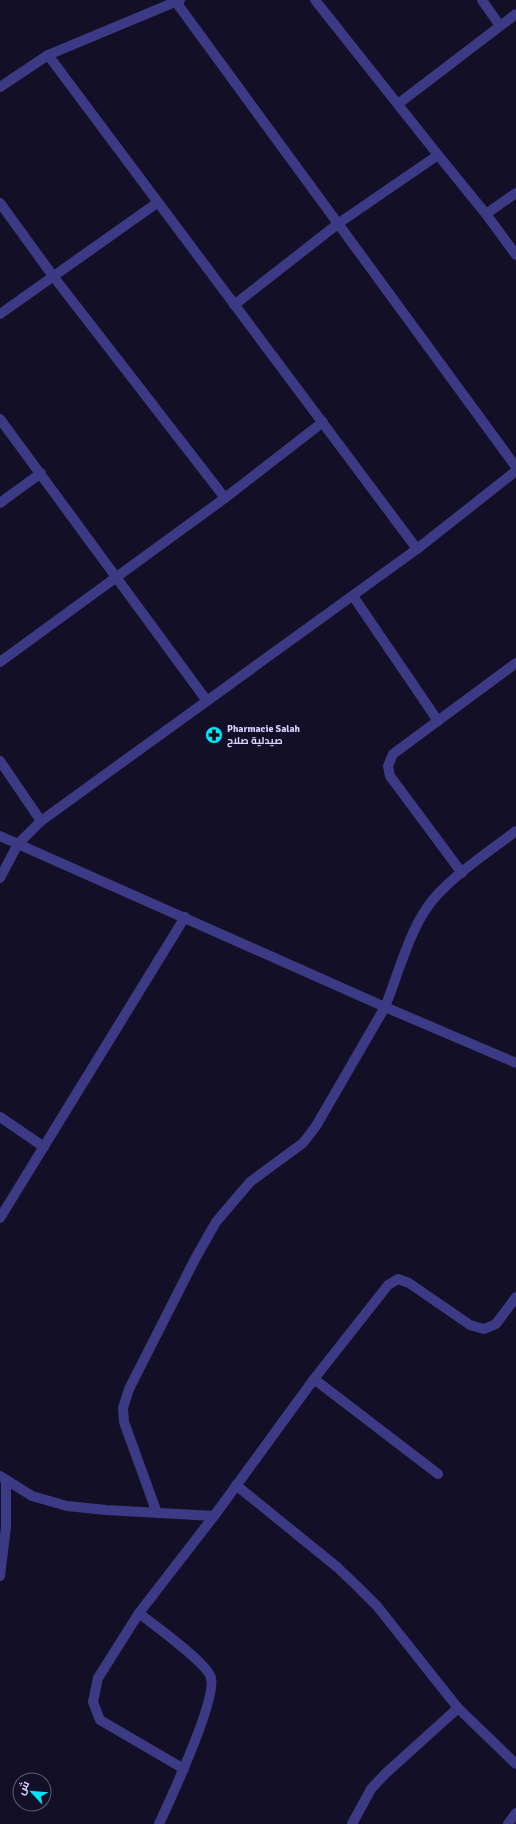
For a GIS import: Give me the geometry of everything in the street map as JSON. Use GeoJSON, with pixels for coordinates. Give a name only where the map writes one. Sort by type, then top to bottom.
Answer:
{"type":"FeatureCollection","features":[{"type":"Feature","properties":{"kind":"street"},"geometry":{"type":"LineString","coordinates":[[315,0],[486,214],[516,255]]}},
{"type":"Feature","properties":{"kind":"street"},"geometry":{"type":"LineString","coordinates":[[482,0],[500,26]]}},
{"type":"Feature","properties":{"kind":"street"},"geometry":{"type":"LineString","coordinates":[[0,86],[48,55],[178,1],[516,467]]}},
{"type":"Feature","properties":{"kind":"street"},"geometry":{"type":"LineString","coordinates":[[398,104],[516,14]]}},
{"type":"Feature","properties":{"kind":"street"},"geometry":{"type":"LineString","coordinates":[[48,55],[417,549]]}},
{"type":"Feature","properties":{"kind":"street"},"geometry":{"type":"LineString","coordinates":[[234,305],[339,223],[438,155]]}},
{"type":"Feature","properties":{"kind":"street"},"geometry":{"type":"LineString","coordinates":[[486,214],[516,192]]}},
{"type":"Feature","properties":{"kind":"street"},"geometry":{"type":"LineString","coordinates":[[0,314],[157,202]]}},
{"type":"Feature","properties":{"kind":"street"},"geometry":{"type":"LineString","coordinates":[[0,203],[54,276],[225,498]]}},
{"type":"Feature","properties":{"kind":"street"},"geometry":{"type":"LineString","coordinates":[[0,419],[41,473],[207,702]]}},
{"type":"Feature","properties":{"kind":"street"},"geometry":{"type":"LineString","coordinates":[[0,662],[225,498],[323,422]]}},
{"type":"Feature","properties":{"kind":"street"},"geometry":{"type":"LineString","coordinates":[[0,878],[18,844],[41,821],[417,549],[516,471]]}},
{"type":"Feature","properties":{"kind":"street"},"geometry":{"type":"LineString","coordinates":[[0,503],[41,473]]}},
{"type":"Feature","properties":{"kind":"street"},"geometry":{"type":"LineString","coordinates":[[352,596],[438,721]]}},
{"type":"Feature","properties":{"kind":"street"},"geometry":{"type":"LineString","coordinates":[[462,873],[390,776],[388,766],[393,754],[516,663]]}},
{"type":"Feature","properties":{"kind":"street"},"geometry":{"type":"LineString","coordinates":[[0,761],[41,821]]}},
{"type":"Feature","properties":{"kind":"street"},"geometry":{"type":"LineString","coordinates":[[157,1513],[124,1422],[123,1408],[129,1389],[195,1259],[216,1222],[250,1182],[303,1143],[316,1126],[385,1007],[415,929],[427,908],[442,890],[516,831]]}},
{"type":"Feature","properties":{"kind":"street"},"geometry":{"type":"LineString","coordinates":[[0,836],[516,1064]]}},
{"type":"Feature","properties":{"kind":"street"},"geometry":{"type":"LineString","coordinates":[[0,1218],[185,918]]}},
{"type":"Feature","properties":{"kind":"street"},"geometry":{"type":"LineString","coordinates":[[0,1117],[44,1147]]}},
{"type":"Feature","properties":{"kind":"street"},"geometry":{"type":"LineString","coordinates":[[184,1769],[100,1720],[93,1702],[98,1678],[139,1613],[214,1516],[314,1379],[388,1285],[398,1279],[409,1283],[470,1325],[484,1329],[496,1324],[516,1297]]}},
{"type":"Feature","properties":{"kind":"street"},"geometry":{"type":"LineString","coordinates":[[314,1379],[438,1474]]}},
{"type":"Feature","properties":{"kind":"street"},"geometry":{"type":"LineString","coordinates":[[3,1478],[32,1496],[67,1506],[106,1510],[214,1516]]}},
{"type":"Feature","properties":{"kind":"street"},"geometry":{"type":"LineString","coordinates":[[0,1576],[6,1526],[3,1478]]}},
{"type":"Feature","properties":{"kind":"street"},"geometry":{"type":"LineString","coordinates":[[236,1485],[338,1567],[378,1606],[458,1708],[516,1764]]}},
{"type":"Feature","properties":{"kind":"street"},"geometry":{"type":"LineString","coordinates":[[0,1536],[6,1526]]}},
{"type":"Feature","properties":{"kind":"street"},"geometry":{"type":"LineString","coordinates":[[139,1613],[202,1663],[211,1678],[210,1698],[184,1769],[159,1824]]}},
{"type":"Feature","properties":{"kind":"street"},"geometry":{"type":"LineString","coordinates":[[352,1824],[371,1789],[385,1774],[458,1708]]}},
{"type":"Feature","properties":{"kind":"street"},"geometry":{"type":"LineString","coordinates":[[508,1824],[516,1813]]}},
{"type":"Feature","properties":{"kind":"place","name":"Pharmacie Salah صيدلية صلاح"},"geometry":{"type":"Point","coordinates":[214,735]}}]}
